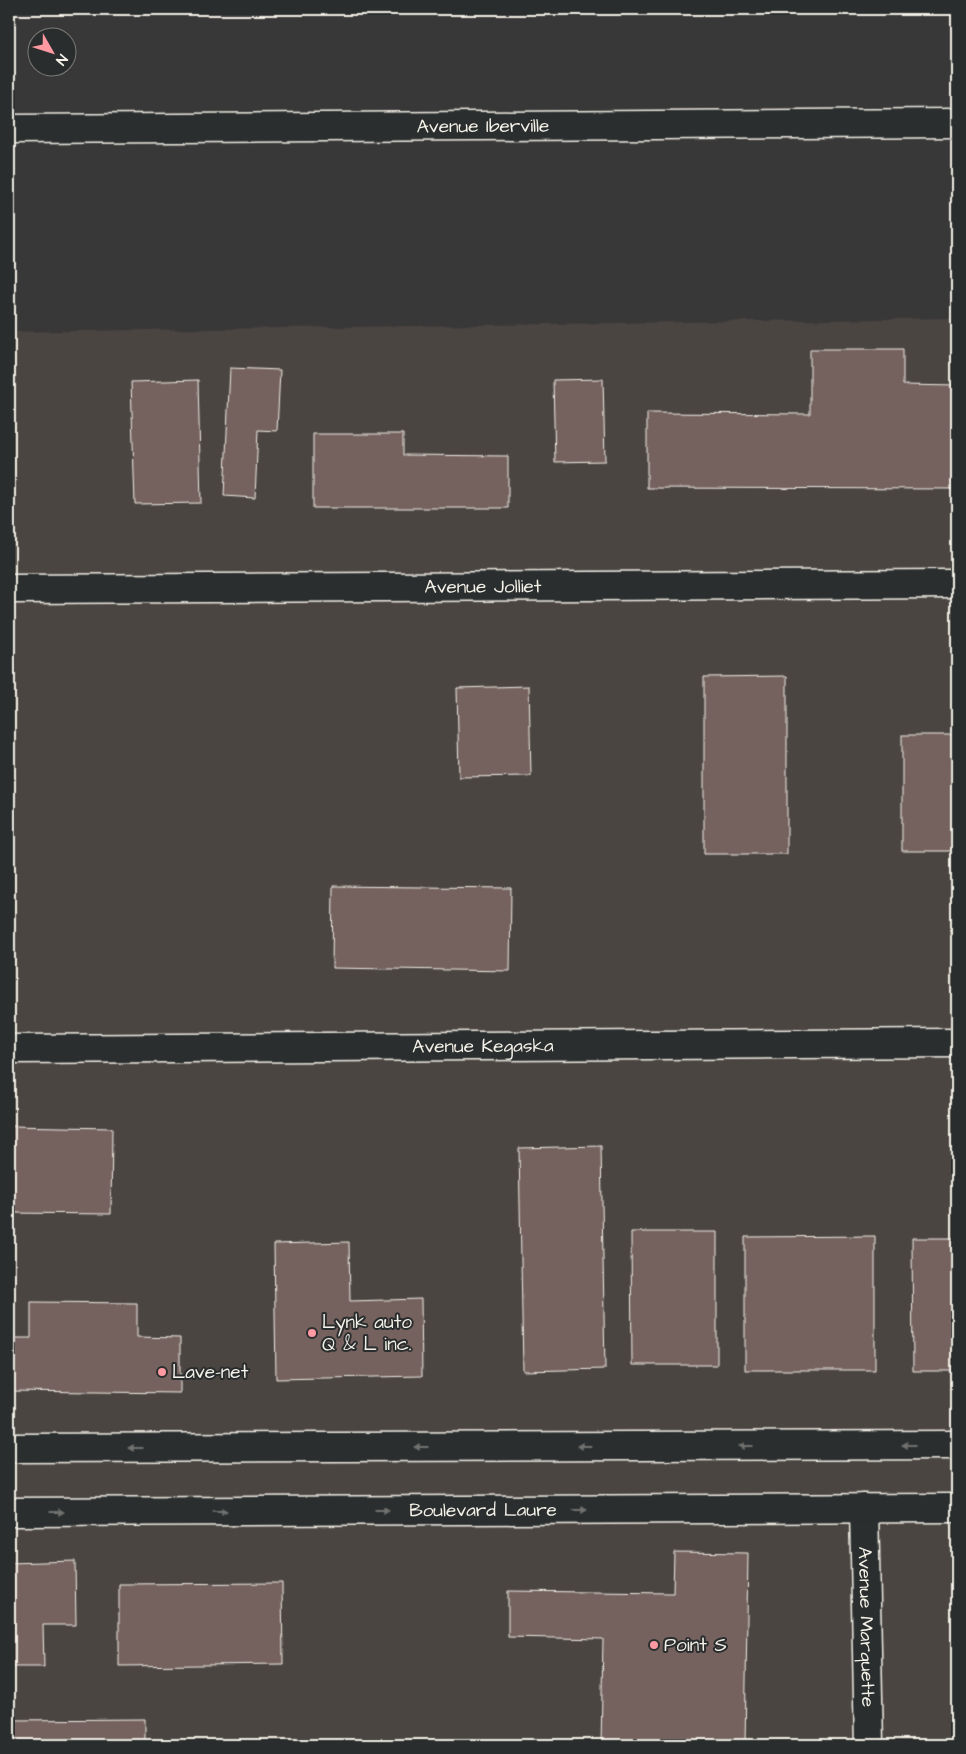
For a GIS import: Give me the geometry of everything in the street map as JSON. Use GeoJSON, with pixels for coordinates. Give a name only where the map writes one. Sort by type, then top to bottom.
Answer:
{"type":"FeatureCollection","features":[{"type":"Feature","properties":{"kind":"main road","name":"Avenue Iberville"},"geometry":{"type":"LineString","coordinates":[[9,129],[957,123]]}},
{"type":"Feature","properties":{"kind":"main road","name":"Avenue Jolliet"},"geometry":{"type":"LineString","coordinates":[[9,590],[957,584]]}},
{"type":"Feature","properties":{"kind":"main road","name":"Avenue Kegaska"},"geometry":{"type":"LineString","coordinates":[[9,1049],[957,1043]]}},
{"type":"Feature","properties":{"kind":"main road"},"geometry":{"type":"LineString","coordinates":[[9,1448],[957,1445]]}},
{"type":"Feature","properties":{"kind":"main road","name":"Avenue Marquette"},"geometry":{"type":"LineString","coordinates":[[864,1508],[869,1745]]}},
{"type":"Feature","properties":{"kind":"main road","name":"Boulevard Laure"},"geometry":{"type":"LineString","coordinates":[[9,1512],[957,1508]]}},
{"type":"Feature","properties":{"kind":"shaded area"},"geometry":{"type":"Polygon","coordinates":[[[957,318],[957,1745],[9,1745],[9,332],[957,318]]]}},
{"type":"Feature","properties":{"kind":"building"},"geometry":{"type":"Polygon","coordinates":[[[810,349],[903,349],[903,385],[957,386],[957,489],[647,488],[647,413],[810,414],[810,349]]]}},
{"type":"Feature","properties":{"kind":"building"},"geometry":{"type":"Polygon","coordinates":[[[230,368],[280,370],[277,431],[258,430],[255,498],[224,496],[230,368]]]}},
{"type":"Feature","properties":{"kind":"building"},"geometry":{"type":"Polygon","coordinates":[[[603,379],[605,461],[555,462],[553,380],[603,379]]]}},
{"type":"Feature","properties":{"kind":"building"},"geometry":{"type":"Polygon","coordinates":[[[198,380],[201,503],[135,504],[131,382],[198,380]]]}},
{"type":"Feature","properties":{"kind":"building"},"geometry":{"type":"Polygon","coordinates":[[[313,434],[403,434],[403,455],[508,456],[508,508],[313,508],[313,434]]]}},
{"type":"Feature","properties":{"kind":"building"},"geometry":{"type":"Polygon","coordinates":[[[787,676],[787,854],[704,854],[704,677],[787,676]]]}},
{"type":"Feature","properties":{"kind":"building"},"geometry":{"type":"Polygon","coordinates":[[[529,686],[531,776],[459,777],[457,688],[529,686]]]}},
{"type":"Feature","properties":{"kind":"building"},"geometry":{"type":"Polygon","coordinates":[[[902,735],[957,735],[957,851],[902,851],[902,735]]]}},
{"type":"Feature","properties":{"kind":"building"},"geometry":{"type":"Polygon","coordinates":[[[333,886],[511,888],[510,971],[332,968],[333,886]]]}},
{"type":"Feature","properties":{"kind":"building"},"geometry":{"type":"Polygon","coordinates":[[[9,1126],[112,1128],[111,1214],[9,1213],[9,1126]]]}},
{"type":"Feature","properties":{"kind":"building"},"geometry":{"type":"Polygon","coordinates":[[[601,1146],[605,1369],[523,1371],[519,1148],[601,1146]]]}},
{"type":"Feature","properties":{"kind":"building"},"geometry":{"type":"Polygon","coordinates":[[[631,1232],[717,1232],[717,1365],[632,1365],[631,1232]]]}},
{"type":"Feature","properties":{"kind":"building"},"geometry":{"type":"Polygon","coordinates":[[[875,1236],[875,1370],[745,1370],[745,1237],[875,1236]]]}},
{"type":"Feature","properties":{"kind":"building"},"geometry":{"type":"Polygon","coordinates":[[[912,1238],[957,1238],[957,1371],[913,1371],[912,1238]]]}},
{"type":"Feature","properties":{"kind":"building"},"geometry":{"type":"Polygon","coordinates":[[[349,1242],[350,1301],[421,1299],[422,1376],[276,1379],[274,1244],[349,1242]]]}},
{"type":"Feature","properties":{"kind":"building"},"geometry":{"type":"Polygon","coordinates":[[[31,1302],[137,1303],[137,1337],[180,1338],[180,1393],[9,1391],[9,1338],[31,1338],[31,1302]]]}},
{"type":"Feature","properties":{"kind":"building"},"geometry":{"type":"Polygon","coordinates":[[[674,1552],[748,1553],[745,1745],[601,1745],[603,1639],[508,1637],[508,1591],[673,1593],[674,1552]]]}},
{"type":"Feature","properties":{"kind":"building"},"geometry":{"type":"Polygon","coordinates":[[[75,1561],[76,1625],[43,1625],[44,1667],[9,1667],[9,1563],[75,1561]]]}},
{"type":"Feature","properties":{"kind":"building"},"geometry":{"type":"Polygon","coordinates":[[[282,1583],[283,1664],[119,1666],[119,1584],[282,1583]]]}},
{"type":"Feature","properties":{"kind":"building"},"geometry":{"type":"Polygon","coordinates":[[[145,1719],[145,1745],[9,1745],[9,1720],[145,1719]]]}},
{"type":"Feature","properties":{"kind":"place","name":"Lynk auto Q & L inc."},"geometry":{"type":"Point","coordinates":[312,1333]}},
{"type":"Feature","properties":{"kind":"place","name":"Lave-net"},"geometry":{"type":"Point","coordinates":[162,1372]}},
{"type":"Feature","properties":{"kind":"place","name":"Point S"},"geometry":{"type":"Point","coordinates":[654,1645]}}]}
